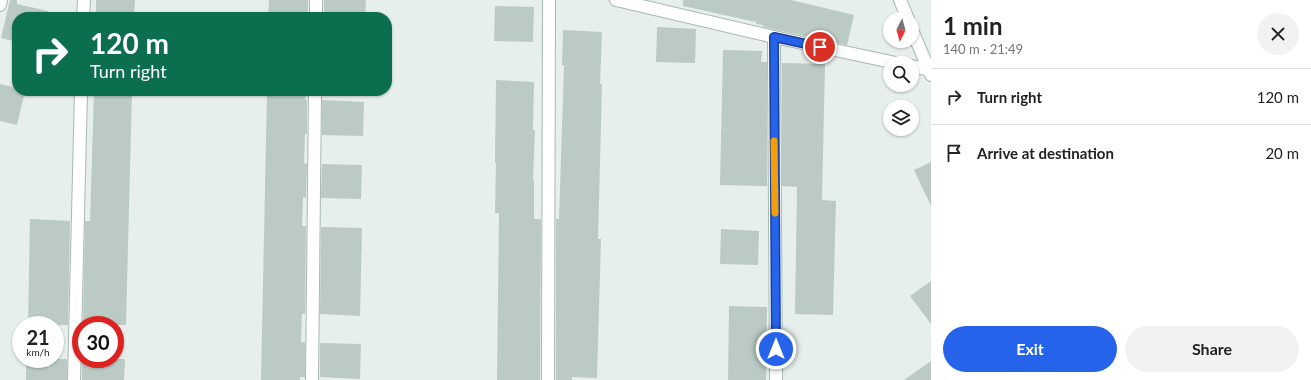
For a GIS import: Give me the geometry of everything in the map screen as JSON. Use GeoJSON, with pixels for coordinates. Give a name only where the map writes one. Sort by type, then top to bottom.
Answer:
{"type":"FeatureCollection","features":[{"type":"Feature","properties":{"kind":"street"},"geometry":{"type":"LineString","coordinates":[[0,5],[1,0]]}},
{"type":"Feature","properties":{"kind":"street"},"geometry":{"type":"LineString","coordinates":[[83,12],[84,0]]}},
{"type":"Feature","properties":{"kind":"street"},"geometry":{"type":"LineString","coordinates":[[316,0],[316,12]]}},
{"type":"Feature","properties":{"kind":"street"},"geometry":{"type":"LineString","coordinates":[[548,380],[549,0]]}},
{"type":"Feature","properties":{"kind":"street"},"geometry":{"type":"LineString","coordinates":[[616,0],[774,37],[883,60]]}},
{"type":"Feature","properties":{"kind":"street"},"geometry":{"type":"LineString","coordinates":[[900,0],[905,12]]}},
{"type":"Feature","properties":{"kind":"street"},"geometry":{"type":"LineString","coordinates":[[774,37],[776,380]]}},
{"type":"Feature","properties":{"kind":"street"},"geometry":{"type":"LineString","coordinates":[[919,47],[930,73]]}},
{"type":"Feature","properties":{"kind":"street"},"geometry":{"type":"LineString","coordinates":[[919,69],[930,73]]}},
{"type":"Feature","properties":{"kind":"street"},"geometry":{"type":"LineString","coordinates":[[74,380],[81,96]]}},
{"type":"Feature","properties":{"kind":"street"},"geometry":{"type":"LineString","coordinates":[[312,380],[315,96]]}},
{"type":"Feature","properties":{"kind":"building"},"geometry":{"type":"Polygon","coordinates":[[[10,0],[17,0],[17,4],[48,11],[12,12],[12,41],[1,38],[10,0]]]}},
{"type":"Feature","properties":{"kind":"building"},"geometry":{"type":"Polygon","coordinates":[[[96,0],[135,0],[134,12],[96,12],[96,0]]]}},
{"type":"Feature","properties":{"kind":"building"},"geometry":{"type":"Polygon","coordinates":[[[269,0],[308,0],[308,12],[268,12],[269,0]]]}},
{"type":"Feature","properties":{"kind":"building"},"geometry":{"type":"Polygon","coordinates":[[[324,0],[366,0],[365,12],[324,12],[324,0]]]}},
{"type":"Feature","properties":{"kind":"building"},"geometry":{"type":"Polygon","coordinates":[[[683,0],[791,0],[854,15],[847,45],[763,27],[763,25],[756,24],[756,22],[683,6],[683,0]]]}},
{"type":"Feature","properties":{"kind":"building"},"geometry":{"type":"Polygon","coordinates":[[[495,6],[534,7],[533,42],[494,41],[495,6]]]}},
{"type":"Feature","properties":{"kind":"building"},"geometry":{"type":"Polygon","coordinates":[[[657,27],[696,29],[695,63],[656,62],[657,27]]]}},
{"type":"Feature","properties":{"kind":"building"},"geometry":{"type":"Polygon","coordinates":[[[563,30],[602,32],[598,239],[601,239],[597,378],[572,377],[572,380],[556,380],[556,219],[559,219],[564,65],[562,65],[563,30]]]}},
{"type":"Feature","properties":{"kind":"building"},"geometry":{"type":"Polygon","coordinates":[[[723,50],[762,51],[761,62],[767,62],[767,186],[720,185],[723,50]]]}},
{"type":"Feature","properties":{"kind":"building"},"geometry":{"type":"Polygon","coordinates":[[[782,63],[825,64],[822,200],[836,201],[833,315],[795,314],[797,187],[782,186],[782,63]]]}},
{"type":"Feature","properties":{"kind":"building"},"geometry":{"type":"Polygon","coordinates":[[[496,80],[534,82],[534,219],[541,219],[540,380],[497,380],[499,213],[495,213],[496,80]]]}},
{"type":"Feature","properties":{"kind":"building"},"geometry":{"type":"Polygon","coordinates":[[[0,84],[12,87],[12,96],[24,96],[17,125],[0,121],[0,84]]]}},
{"type":"Feature","properties":{"kind":"building"},"geometry":{"type":"Polygon","coordinates":[[[94,96],[132,96],[126,325],[124,325],[124,316],[83,316],[85,221],[90,221],[94,96]]]}},
{"type":"Feature","properties":{"kind":"building"},"geometry":{"type":"Polygon","coordinates":[[[267,96],[306,96],[307,134],[305,134],[304,163],[307,164],[306,198],[303,197],[302,226],[306,226],[305,314],[302,314],[301,342],[305,343],[305,377],[300,377],[300,380],[261,380],[267,96]]]}},
{"type":"Feature","properties":{"kind":"building"},"geometry":{"type":"Polygon","coordinates":[[[322,100],[364,102],[363,136],[322,135],[322,100]]]}},
{"type":"Feature","properties":{"kind":"building"},"geometry":{"type":"Polygon","coordinates":[[[931,162],[931,206],[914,170],[931,162]]]}},
{"type":"Feature","properties":{"kind":"building"},"geometry":{"type":"Polygon","coordinates":[[[322,164],[362,165],[361,199],[321,198],[322,164]]]}},
{"type":"Feature","properties":{"kind":"building"},"geometry":{"type":"Polygon","coordinates":[[[30,219],[70,221],[68,325],[64,325],[64,316],[28,316],[30,219]]]}},
{"type":"Feature","properties":{"kind":"building"},"geometry":{"type":"Polygon","coordinates":[[[321,227],[362,228],[360,316],[320,314],[321,227]]]}},
{"type":"Feature","properties":{"kind":"building"},"geometry":{"type":"Polygon","coordinates":[[[721,229],[759,231],[758,265],[720,264],[721,229]]]}},
{"type":"Feature","properties":{"kind":"building"},"geometry":{"type":"Polygon","coordinates":[[[931,281],[931,324],[910,296],[931,281]]]}},
{"type":"Feature","properties":{"kind":"building"},"geometry":{"type":"Polygon","coordinates":[[[729,306],[767,307],[766,380],[728,380],[729,306]]]}},
{"type":"Feature","properties":{"kind":"building"},"geometry":{"type":"Polygon","coordinates":[[[320,343],[361,344],[360,379],[320,377],[320,343]]]}},
{"type":"Feature","properties":{"kind":"building"},"geometry":{"type":"Polygon","coordinates":[[[64,359],[67,359],[67,380],[26,380],[26,368],[64,368],[64,359]]]}},
{"type":"Feature","properties":{"kind":"building"},"geometry":{"type":"Polygon","coordinates":[[[125,359],[124,380],[82,380],[82,368],[124,368],[125,359]]]}},
{"type":"Feature","properties":{"kind":"building"},"geometry":{"type":"Polygon","coordinates":[[[931,361],[931,380],[904,380],[931,361]]]}},
{"type":"Feature","properties":{"kind":"slow traffic"},"geometry":{"type":"LineString","coordinates":[[774,141],[775,213]]}},
{"type":"Feature","properties":{"kind":"route"},"geometry":{"type":"LineString","coordinates":[[776,349],[774,37],[820,47]]}}]}
